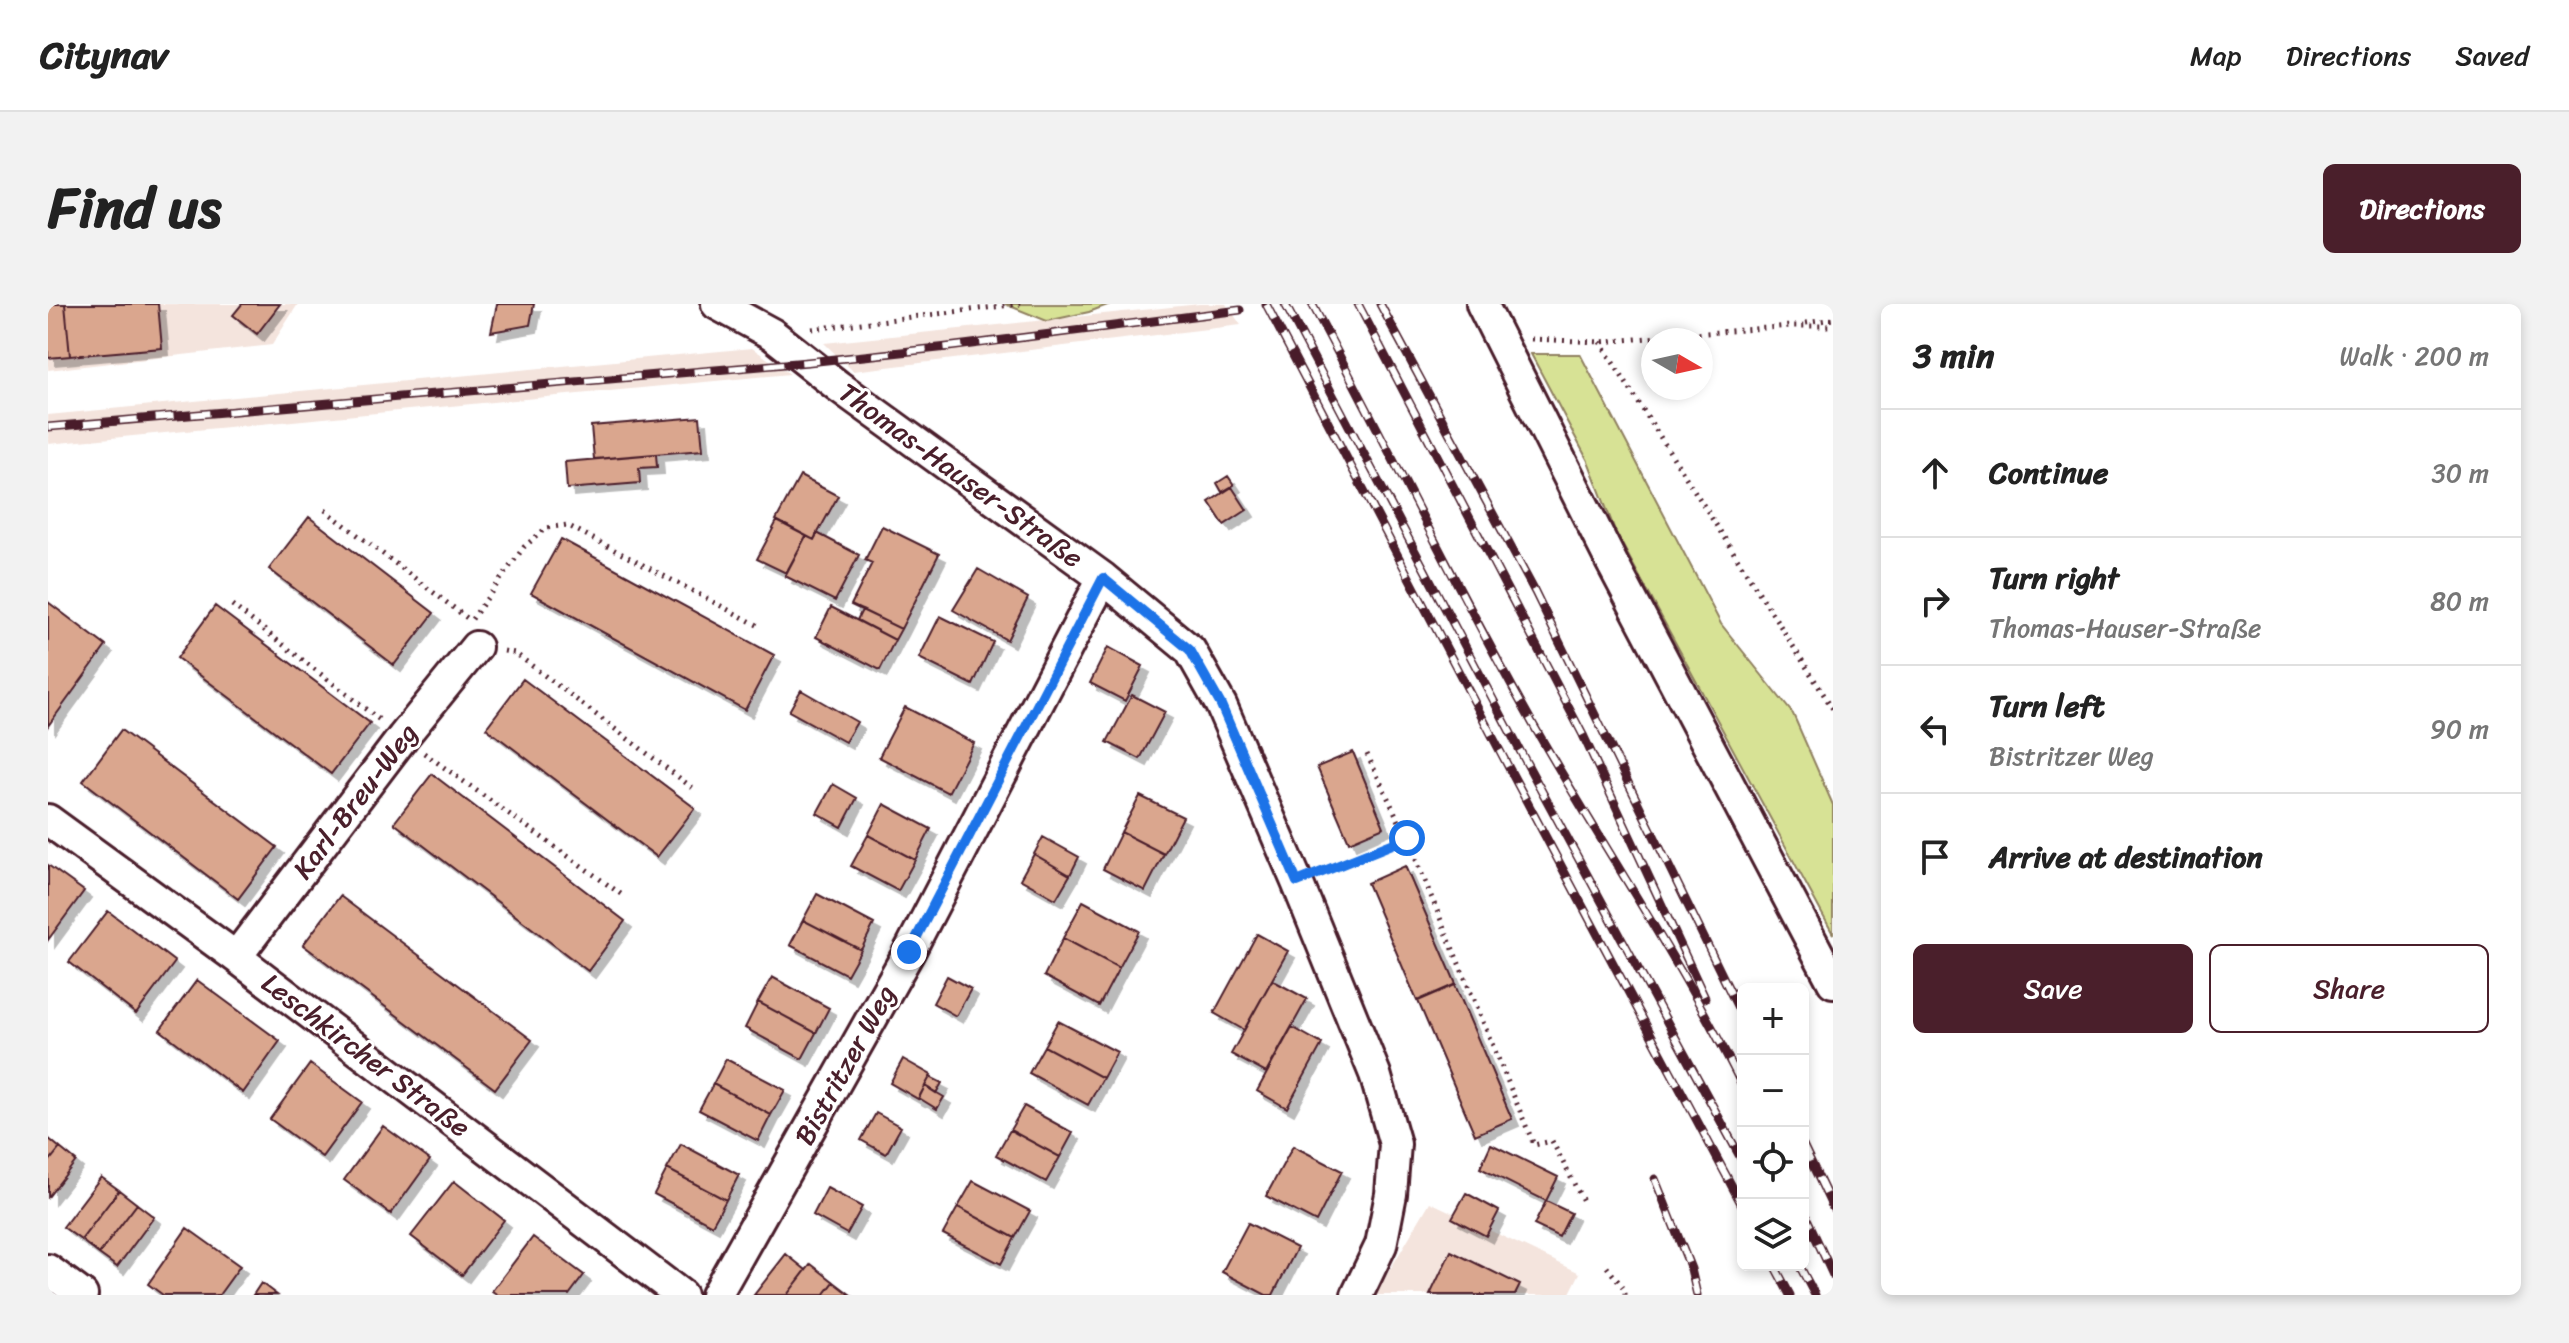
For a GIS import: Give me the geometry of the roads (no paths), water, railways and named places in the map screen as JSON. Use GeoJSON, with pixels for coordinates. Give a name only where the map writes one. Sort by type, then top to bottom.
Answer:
{"type":"FeatureCollection","features":[{"type":"Feature","properties":{"kind":"street","name":"Thomas-Hauser-Straße"},"geometry":{"type":"LineString","coordinates":[[717,304],[772,334],[838,386],[1103,578],[1190,650],[1221,705],[1297,882],[1375,1074],[1395,1144],[1391,1194],[1381,1245],[1357,1295]]}},
{"type":"Feature","properties":{"kind":"street"},"geometry":{"type":"LineString","coordinates":[[1482,304],[1611,561],[1833,982]]}},
{"type":"Feature","properties":{"kind":"street","name":"Bistritzer Weg"},"geometry":{"type":"LineString","coordinates":[[716,1295],[909,952],[1103,578]]}},
{"type":"Feature","properties":{"kind":"street","name":"Karl-Breu-Weg"},"geometry":{"type":"LineString","coordinates":[[236,957],[403,737],[476,647]]}},
{"type":"Feature","properties":{"kind":"street","name":"Leschkircher Straße"},"geometry":{"type":"LineString","coordinates":[[48,820],[236,957],[681,1295]]}},
{"type":"Feature","properties":{"kind":"street"},"geometry":{"type":"LineString","coordinates":[[48,1270],[82,1295]]}},
{"type":"Feature","properties":{"kind":"railway"},"geometry":{"type":"LineString","coordinates":[[1266,304],[1739,1199]]}},
{"type":"Feature","properties":{"kind":"railway"},"geometry":{"type":"LineString","coordinates":[[1285,304],[1526,762],[1737,1151]]}},
{"type":"Feature","properties":{"kind":"railway"},"geometry":{"type":"LineString","coordinates":[[1312,304],[1505,674],[1642,905],[1737,1076]]}},
{"type":"Feature","properties":{"kind":"railway"},"geometry":{"type":"LineString","coordinates":[[1358,304],[1583,735],[1705,998]]}},
{"type":"Feature","properties":{"kind":"railway"},"geometry":{"type":"LineString","coordinates":[[1380,304],[1535,592],[1737,1006]]}},
{"type":"Feature","properties":{"kind":"railway"},"geometry":{"type":"LineString","coordinates":[[48,427],[808,362],[1240,310]]}},
{"type":"Feature","properties":{"kind":"railway"},"geometry":{"type":"LineString","coordinates":[[1809,1158],[1833,1208]]}},
{"type":"Feature","properties":{"kind":"railway"},"geometry":{"type":"LineString","coordinates":[[1655,1179],[1691,1269],[1697,1295]]}},
{"type":"Feature","properties":{"kind":"railway"},"geometry":{"type":"LineString","coordinates":[[1809,1223],[1833,1275]]}},
{"type":"Feature","properties":{"kind":"railway"},"geometry":{"type":"LineString","coordinates":[[1777,1271],[1790,1295]]}},
{"type":"Feature","properties":{"kind":"railway"},"geometry":{"type":"LineString","coordinates":[[1802,1271],[1815,1295]]}}]}
